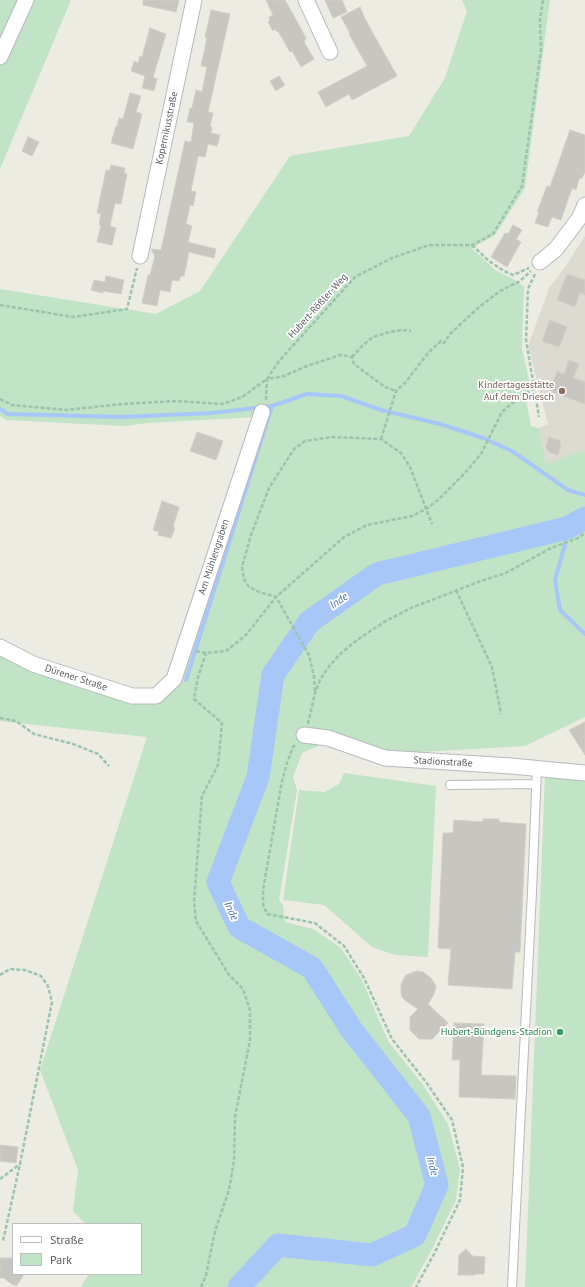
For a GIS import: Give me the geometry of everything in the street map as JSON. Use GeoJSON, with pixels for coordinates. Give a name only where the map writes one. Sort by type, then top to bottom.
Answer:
{"type":"FeatureCollection","features":[{"type":"Feature","properties":{"kind":"street"},"geometry":{"type":"LineString","coordinates":[[0,57],[26,0]]}},
{"type":"Feature","properties":{"kind":"street","name":"Kopernikusstraße"},"geometry":{"type":"LineString","coordinates":[[140,256],[194,0]]}},
{"type":"Feature","properties":{"kind":"street"},"geometry":{"type":"LineString","coordinates":[[306,0],[330,52]]}},
{"type":"Feature","properties":{"kind":"street"},"geometry":{"type":"LineString","coordinates":[[540,262],[556,249],[580,217],[585,205]]}},
{"type":"Feature","properties":{"kind":"street","name":"Am Mühlengraben"},"geometry":{"type":"LineString","coordinates":[[156,696],[174,679],[264,407]]}},
{"type":"Feature","properties":{"kind":"street","name":"Dürener Straße"},"geometry":{"type":"LineString","coordinates":[[0,647],[33,664],[132,696],[156,696]]}},
{"type":"Feature","properties":{"kind":"street","name":"Stadionstraße"},"geometry":{"type":"LineString","coordinates":[[304,735],[328,738],[385,758],[537,768],[585,773]]}},
{"type":"Feature","properties":{"kind":"lane"},"geometry":{"type":"LineString","coordinates":[[512,1287],[537,768]]}},
{"type":"Feature","properties":{"kind":"lane"},"geometry":{"type":"LineString","coordinates":[[450,785],[536,784]]}},
{"type":"Feature","properties":{"kind":"path","name":"Hubert-Rößler-Weg"},"geometry":{"type":"LineString","coordinates":[[0,399],[12,405],[66,410],[122,404],[176,401],[223,404],[242,397],[267,379],[279,361],[356,277],[392,258],[429,245],[472,245],[493,234],[522,186],[541,50],[540,20],[543,0]]}},
{"type":"Feature","properties":{"kind":"path"},"geometry":{"type":"LineString","coordinates":[[472,245],[489,261],[504,271],[514,275],[540,262]]}},
{"type":"Feature","properties":{"kind":"path"},"geometry":{"type":"LineString","coordinates":[[0,305],[74,317],[127,309],[140,256]]}},
{"type":"Feature","properties":{"kind":"path"},"geometry":{"type":"LineString","coordinates":[[539,417],[526,340],[526,316],[528,289],[540,262]]}},
{"type":"Feature","properties":{"kind":"path"},"geometry":{"type":"LineString","coordinates":[[381,439],[387,416],[396,392],[405,383],[428,353],[441,341],[444,343],[450,334],[478,308],[520,280],[540,262]]}},
{"type":"Feature","properties":{"kind":"path"},"geometry":{"type":"LineString","coordinates":[[352,357],[373,337],[401,330],[411,331]]}},
{"type":"Feature","properties":{"kind":"path"},"geometry":{"type":"LineString","coordinates":[[264,407],[267,379],[284,376],[307,366],[340,355],[352,357]]}},
{"type":"Feature","properties":{"kind":"path"},"geometry":{"type":"LineString","coordinates":[[352,357],[354,364],[385,387],[396,392]]}},
{"type":"Feature","properties":{"kind":"path"},"geometry":{"type":"LineString","coordinates":[[202,653],[226,651],[246,635],[276,597],[344,537],[367,525],[412,516],[426,509],[438,500],[481,454],[502,412],[535,388]]}},
{"type":"Feature","properties":{"kind":"path"},"geometry":{"type":"LineString","coordinates":[[315,693],[314,677],[309,656],[276,597],[250,587],[244,579],[242,567],[251,535],[269,488],[294,449],[305,441],[332,437],[381,439],[401,453],[410,467],[432,524]]}},
{"type":"Feature","properties":{"kind":"path"},"geometry":{"type":"LineString","coordinates":[[416,1287],[460,1200],[464,1167],[452,1120],[426,1082],[392,1038],[364,978],[344,946],[315,923],[267,914],[262,904],[263,890],[286,763],[293,747],[304,735],[320,680],[327,668],[339,655],[357,640],[384,622],[412,608],[456,590],[506,573],[549,549],[572,541],[585,533]]}},
{"type":"Feature","properties":{"kind":"path"},"geometry":{"type":"LineString","coordinates":[[456,590],[492,667],[501,714]]}},
{"type":"Feature","properties":{"kind":"path"},"geometry":{"type":"LineString","coordinates":[[201,1287],[206,1275],[215,1231],[229,1190],[234,1161],[235,1117],[250,1040],[250,1010],[243,989],[229,975],[196,921],[194,902],[202,796],[218,765],[222,723],[194,699],[198,677],[206,653]]}},
{"type":"Feature","properties":{"kind":"path"},"geometry":{"type":"LineString","coordinates":[[0,718],[16,721],[34,734],[73,744],[98,754],[109,766]]}},
{"type":"Feature","properties":{"kind":"path"},"geometry":{"type":"LineString","coordinates":[[0,975],[10,969],[25,970],[41,976],[48,986],[52,1002],[3,1241],[0,1235]]}},
{"type":"Feature","properties":{"kind":"path"},"geometry":{"type":"LineString","coordinates":[[0,1179],[20,1164]]}},
{"type":"Feature","properties":{"kind":"shaded area"},"geometry":{"type":"Polygon","coordinates":[[[585,236],[585,450],[546,465],[539,428],[548,424],[528,346],[549,288],[565,267],[585,236]]]}},
{"type":"Feature","properties":{"kind":"green space"},"geometry":{"type":"Polygon","coordinates":[[[0,0],[71,0],[0,169],[0,0]]]}},
{"type":"Feature","properties":{"kind":"green space"},"geometry":{"type":"Polygon","coordinates":[[[462,0],[550,0],[525,188],[495,235],[472,248],[495,270],[515,280],[524,287],[522,349],[530,385],[526,400],[531,426],[539,428],[546,464],[585,450],[585,717],[525,746],[385,754],[323,732],[318,746],[302,753],[293,777],[297,790],[279,900],[283,905],[285,922],[313,929],[341,948],[362,980],[388,1041],[423,1085],[448,1124],[460,1169],[456,1200],[430,1253],[411,1287],[81,1287],[88,1275],[142,1275],[142,1223],[85,1223],[73,1211],[78,1170],[40,1070],[147,737],[0,721],[0,651],[133,699],[176,681],[256,417],[148,423],[124,426],[6,420],[0,416],[0,289],[156,314],[200,291],[290,156],[409,136],[445,78],[467,11],[462,0]]]}},
{"type":"Feature","properties":{"kind":"green space"},"geometry":{"type":"Polygon","coordinates":[[[344,773],[436,786],[428,957],[395,955],[372,947],[324,905],[283,900],[299,790],[325,792],[339,784],[344,773]]]}},
{"type":"Feature","properties":{"kind":"green space","name":"Hubert-Bündgens-Stadion"},"geometry":{"type":"Polygon","coordinates":[[[545,775],[585,778],[585,1287],[525,1287],[545,775]]]}},
{"type":"Feature","properties":{"kind":"building"},"geometry":{"type":"Polygon","coordinates":[[[143,0],[179,0],[176,12],[143,5],[143,0]]]}},
{"type":"Feature","properties":{"kind":"building"},"geometry":{"type":"Polygon","coordinates":[[[266,0],[285,0],[306,38],[304,42],[314,59],[301,67],[278,31],[277,32],[275,29],[273,31],[268,22],[270,20],[269,17],[273,15],[266,0]]]}},
{"type":"Feature","properties":{"kind":"building"},"geometry":{"type":"Polygon","coordinates":[[[325,0],[342,0],[347,12],[333,18],[325,0]]]}},
{"type":"Feature","properties":{"kind":"building"},"geometry":{"type":"Polygon","coordinates":[[[360,7],[365,19],[397,76],[352,100],[349,94],[326,107],[318,92],[367,66],[341,17],[360,7]]]}},
{"type":"Feature","properties":{"kind":"building"},"geometry":{"type":"Polygon","coordinates":[[[211,10],[230,14],[208,112],[213,113],[210,126],[212,127],[211,133],[220,135],[217,146],[208,144],[205,157],[198,156],[191,191],[196,192],[193,206],[190,205],[186,224],[192,226],[188,242],[216,249],[214,258],[189,252],[184,276],[181,276],[179,281],[172,280],[170,292],[160,290],[157,306],[142,303],[148,275],[150,275],[155,256],[151,249],[161,250],[185,141],[191,142],[194,123],[187,122],[196,90],[202,92],[207,67],[201,66],[211,10]]]}},
{"type":"Feature","properties":{"kind":"building"},"geometry":{"type":"Polygon","coordinates":[[[150,28],[166,34],[153,77],[157,79],[154,91],[142,88],[145,76],[131,71],[134,61],[138,63],[140,56],[142,57],[150,28]]]}},
{"type":"Feature","properties":{"kind":"building"},"geometry":{"type":"Polygon","coordinates":[[[279,76],[285,85],[276,91],[270,81],[279,76]]]}},
{"type":"Feature","properties":{"kind":"building"},"geometry":{"type":"Polygon","coordinates":[[[130,93],[141,96],[136,112],[142,114],[133,149],[111,143],[119,118],[123,119],[130,93]]]}},
{"type":"Feature","properties":{"kind":"building"},"geometry":{"type":"Polygon","coordinates":[[[570,130],[585,135],[585,172],[582,178],[579,179],[576,190],[572,188],[561,220],[552,217],[548,227],[535,223],[539,212],[537,212],[547,186],[550,187],[570,130]]]}},
{"type":"Feature","properties":{"kind":"building"},"geometry":{"type":"Polygon","coordinates":[[[28,137],[39,142],[32,156],[22,151],[28,137]]]}},
{"type":"Feature","properties":{"kind":"building"},"geometry":{"type":"Polygon","coordinates":[[[111,165],[125,168],[124,173],[127,174],[121,204],[115,203],[110,226],[116,228],[112,245],[97,242],[101,225],[99,225],[101,214],[97,213],[106,170],[110,171],[111,165]]]}},
{"type":"Feature","properties":{"kind":"building"},"geometry":{"type":"Polygon","coordinates":[[[513,225],[522,230],[516,239],[521,242],[507,267],[491,257],[505,233],[508,234],[513,225]]]}},
{"type":"Feature","properties":{"kind":"building"},"geometry":{"type":"Polygon","coordinates":[[[567,274],[585,280],[585,295],[580,293],[575,307],[557,300],[567,274]]]}},
{"type":"Feature","properties":{"kind":"building"},"geometry":{"type":"Polygon","coordinates":[[[106,276],[124,280],[121,294],[103,291],[103,293],[91,290],[94,280],[105,282],[106,276]]]}},
{"type":"Feature","properties":{"kind":"building"},"geometry":{"type":"Polygon","coordinates":[[[550,320],[567,327],[559,347],[542,341],[550,320]]]}},
{"type":"Feature","properties":{"kind":"building"},"geometry":{"type":"Polygon","coordinates":[[[569,360],[579,364],[573,378],[585,382],[585,404],[550,391],[557,371],[564,374],[569,360]]]}},
{"type":"Feature","properties":{"kind":"building"},"geometry":{"type":"Polygon","coordinates":[[[197,432],[223,441],[216,460],[190,451],[197,432]]]}},
{"type":"Feature","properties":{"kind":"building"},"geometry":{"type":"Polygon","coordinates":[[[549,437],[559,440],[561,445],[558,455],[549,452],[546,447],[549,437]]]}},
{"type":"Feature","properties":{"kind":"building"},"geometry":{"type":"Polygon","coordinates":[[[162,501],[179,507],[173,527],[175,528],[171,538],[158,535],[159,532],[153,530],[162,501]]]}},
{"type":"Feature","properties":{"kind":"building"},"geometry":{"type":"Polygon","coordinates":[[[585,722],[585,755],[569,730],[585,722]]]}},
{"type":"Feature","properties":{"kind":"building"},"geometry":{"type":"Polygon","coordinates":[[[483,819],[499,819],[499,822],[526,824],[520,952],[515,952],[512,989],[448,985],[451,949],[438,948],[443,833],[453,833],[454,820],[483,822],[483,819]]]}},
{"type":"Feature","properties":{"kind":"building"},"geometry":{"type":"Polygon","coordinates":[[[417,971],[423,972],[431,978],[436,986],[434,994],[428,1004],[448,1023],[432,1039],[419,1039],[410,1030],[410,1017],[418,1009],[402,997],[401,985],[403,980],[406,975],[417,971]]]}},
{"type":"Feature","properties":{"kind":"building"},"geometry":{"type":"Polygon","coordinates":[[[454,1023],[484,1024],[481,1075],[516,1076],[515,1099],[459,1097],[460,1060],[452,1060],[454,1023]]]}},
{"type":"Feature","properties":{"kind":"building"},"geometry":{"type":"Polygon","coordinates":[[[0,1145],[18,1147],[16,1163],[0,1161],[0,1145]]]}},
{"type":"Feature","properties":{"kind":"building"},"geometry":{"type":"Polygon","coordinates":[[[466,1249],[472,1256],[485,1257],[484,1274],[458,1275],[459,1255],[466,1249]]]}},
{"type":"Feature","properties":{"kind":"building"},"geometry":{"type":"Polygon","coordinates":[[[0,1258],[12,1258],[12,1275],[23,1275],[17,1285],[13,1285],[4,1278],[0,1278],[0,1258]]]}},
{"type":"Feature","properties":{"kind":"waterway"},"geometry":{"type":"LineString","coordinates":[[186,680],[272,406],[307,394],[341,396],[381,410],[440,424],[483,438],[512,451],[568,490],[585,495]]}},
{"type":"Feature","properties":{"kind":"waterway"},"geometry":{"type":"LineString","coordinates":[[0,409],[8,414],[121,417],[212,413],[272,406]]}},
{"type":"Feature","properties":{"kind":"waterway","name":"Inde"},"geometry":{"type":"LineString","coordinates":[[239,1287],[278,1245],[372,1255],[415,1235],[437,1185],[419,1116],[351,1029],[312,968],[239,927],[218,882],[258,777],[273,675],[309,622],[377,574],[567,528],[585,518]]}},
{"type":"Feature","properties":{"kind":"waterway"},"geometry":{"type":"LineString","coordinates":[[567,528],[565,544],[555,580],[560,610],[585,634]]}},
{"type":"Feature","properties":{"kind":"place","name":"Kindertagesstätte Auf dem Driesch"},"geometry":{"type":"Point","coordinates":[562,391]}},
{"type":"Feature","properties":{"kind":"place","name":"Hubert-Bündgens-Stadion"},"geometry":{"type":"Point","coordinates":[560,1032]}}]}
